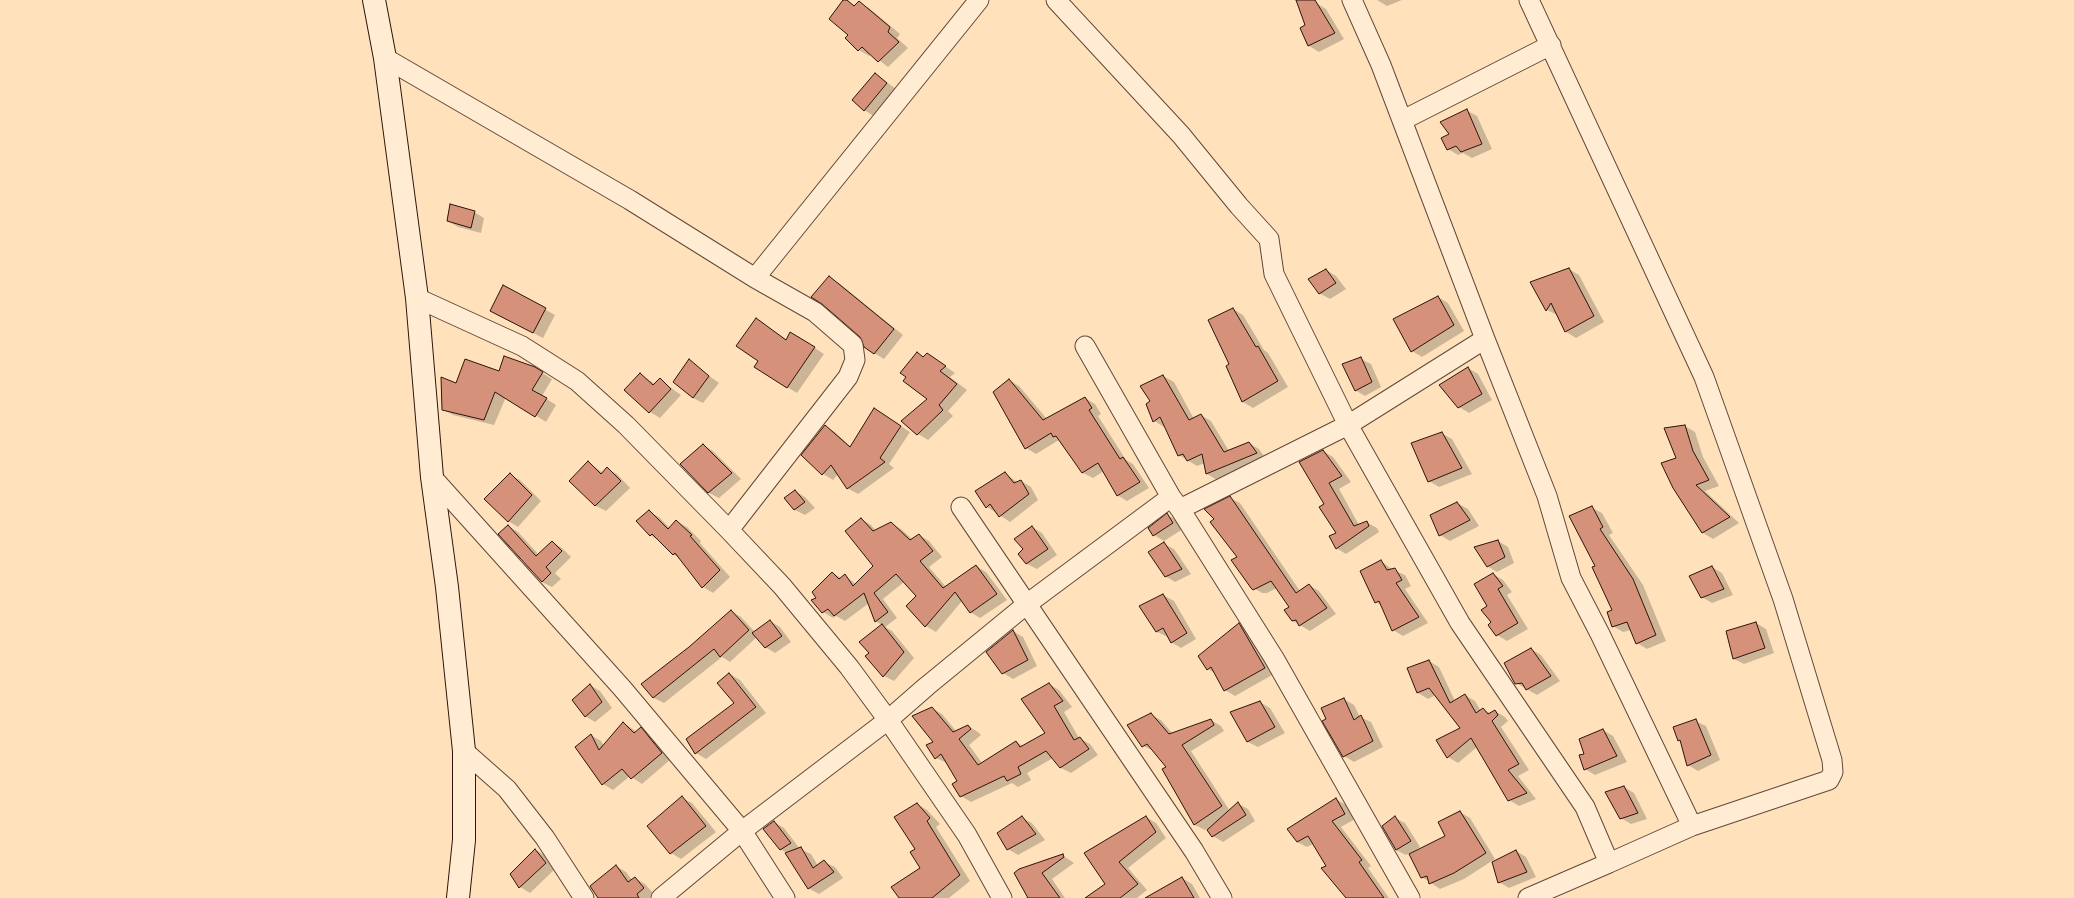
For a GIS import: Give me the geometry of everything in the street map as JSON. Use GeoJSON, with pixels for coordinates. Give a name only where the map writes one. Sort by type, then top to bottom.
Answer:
{"type":"FeatureCollection","features":[{"type":"Feature","properties":{"kind":"street"},"geometry":{"type":"LineString","coordinates":[[374,0],[386,58],[417,298],[432,477],[447,587],[464,751],[464,840],[458,898]]}},
{"type":"Feature","properties":{"kind":"street"},"geometry":{"type":"LineString","coordinates":[[755,278],[979,0]]}},
{"type":"Feature","properties":{"kind":"street"},"geometry":{"type":"LineString","coordinates":[[1056,0],[1180,135],[1238,206],[1269,239],[1274,274],[1348,425],[1460,623],[1585,808],[1609,863]]}},
{"type":"Feature","properties":{"kind":"street"},"geometry":{"type":"LineString","coordinates":[[1352,0],[1381,65],[1403,120],[1485,339],[1547,496],[1571,578],[1600,634],[1692,826]]}},
{"type":"Feature","properties":{"kind":"street"},"geometry":{"type":"LineString","coordinates":[[1528,898],[1692,826],[1828,780],[1833,772],[1832,760],[1783,598],[1704,377],[1529,0]]}},
{"type":"Feature","properties":{"kind":"street"},"geometry":{"type":"LineString","coordinates":[[1403,120],[1551,45]]}},
{"type":"Feature","properties":{"kind":"street"},"geometry":{"type":"LineString","coordinates":[[386,58],[630,200],[755,278],[815,312],[853,345],[855,360],[848,377],[729,530]]}},
{"type":"Feature","properties":{"kind":"street"},"geometry":{"type":"LineString","coordinates":[[417,298],[522,346],[577,381],[626,425],[729,530],[782,586],[849,667],[888,720],[967,836],[1002,898]]}},
{"type":"Feature","properties":{"kind":"street"},"geometry":{"type":"LineString","coordinates":[[661,898],[742,832],[888,720],[1027,604],[1176,503],[1348,425],[1485,339]]}},
{"type":"Feature","properties":{"kind":"street"},"geometry":{"type":"LineString","coordinates":[[1085,346],[1176,503],[1274,658],[1410,898]]}},
{"type":"Feature","properties":{"kind":"street"},"geometry":{"type":"LineString","coordinates":[[432,477],[622,688],[742,832],[785,898]]}},
{"type":"Feature","properties":{"kind":"street"},"geometry":{"type":"LineString","coordinates":[[961,507],[1194,852],[1222,898]]}},
{"type":"Feature","properties":{"kind":"street"},"geometry":{"type":"LineString","coordinates":[[464,751],[507,789],[545,838],[584,898]]}},
{"type":"Feature","properties":{"kind":"building"},"geometry":{"type":"Polygon","coordinates":[[[843,0],[847,0],[854,6],[859,1],[890,27],[888,32],[899,42],[878,62],[862,47],[858,51],[845,38],[848,35],[829,19],[843,0]]]}},
{"type":"Feature","properties":{"kind":"building"},"geometry":{"type":"Polygon","coordinates":[[[1296,0],[1315,0],[1335,33],[1308,46],[1300,28],[1305,25],[1296,0]]]}},
{"type":"Feature","properties":{"kind":"building"},"geometry":{"type":"Polygon","coordinates":[[[875,73],[887,83],[864,111],[852,100],[875,73]]]}},
{"type":"Feature","properties":{"kind":"building"},"geometry":{"type":"Polygon","coordinates":[[[1467,109],[1482,144],[1461,152],[1456,146],[1447,150],[1441,138],[1449,134],[1440,122],[1467,109]]]}},
{"type":"Feature","properties":{"kind":"building"},"geometry":{"type":"Polygon","coordinates":[[[450,204],[475,211],[471,228],[447,221],[450,204]]]}},
{"type":"Feature","properties":{"kind":"building"},"geometry":{"type":"Polygon","coordinates":[[[1569,268],[1594,316],[1565,332],[1551,303],[1546,311],[1530,282],[1569,268]]]}},
{"type":"Feature","properties":{"kind":"building"},"geometry":{"type":"Polygon","coordinates":[[[1326,269],[1336,283],[1319,294],[1308,279],[1326,269]]]}},
{"type":"Feature","properties":{"kind":"building"},"geometry":{"type":"Polygon","coordinates":[[[829,276],[894,329],[874,354],[864,347],[860,337],[822,304],[811,297],[829,276]]]}},
{"type":"Feature","properties":{"kind":"building"},"geometry":{"type":"Polygon","coordinates":[[[503,285],[546,308],[533,333],[490,311],[503,285]]]}},
{"type":"Feature","properties":{"kind":"building"},"geometry":{"type":"Polygon","coordinates":[[[1438,296],[1454,325],[1411,352],[1393,319],[1438,296]]]}},
{"type":"Feature","properties":{"kind":"building"},"geometry":{"type":"Polygon","coordinates":[[[1233,308],[1256,347],[1258,346],[1278,381],[1242,402],[1226,366],[1229,364],[1208,320],[1233,308]]]}},
{"type":"Feature","properties":{"kind":"building"},"geometry":{"type":"Polygon","coordinates":[[[756,318],[786,340],[790,332],[815,347],[787,388],[754,367],[758,361],[736,346],[756,318]]]}},
{"type":"Feature","properties":{"kind":"building"},"geometry":{"type":"Polygon","coordinates":[[[917,352],[923,357],[927,353],[946,366],[940,371],[957,384],[939,405],[943,410],[917,435],[901,421],[927,399],[903,381],[906,377],[900,373],[917,352]]]}},
{"type":"Feature","properties":{"kind":"building"},"geometry":{"type":"Polygon","coordinates":[[[504,356],[535,367],[543,372],[532,390],[547,398],[535,417],[495,392],[484,420],[442,410],[441,377],[456,383],[465,359],[499,371],[504,356]]]}},
{"type":"Feature","properties":{"kind":"building"},"geometry":{"type":"Polygon","coordinates":[[[1361,357],[1372,382],[1355,391],[1342,364],[1361,357]]]}},
{"type":"Feature","properties":{"kind":"building"},"geometry":{"type":"Polygon","coordinates":[[[689,359],[709,376],[693,398],[673,382],[689,359]]]}},
{"type":"Feature","properties":{"kind":"building"},"geometry":{"type":"Polygon","coordinates":[[[1468,367],[1482,394],[1458,408],[1439,385],[1468,367]]]}},
{"type":"Feature","properties":{"kind":"building"},"geometry":{"type":"Polygon","coordinates":[[[640,373],[653,385],[660,378],[671,389],[649,413],[624,390],[640,373]]]}},
{"type":"Feature","properties":{"kind":"building"},"geometry":{"type":"Polygon","coordinates":[[[1163,375],[1189,420],[1201,414],[1224,452],[1249,442],[1257,453],[1206,474],[1202,454],[1187,461],[1183,454],[1178,456],[1160,417],[1153,422],[1146,404],[1150,401],[1140,386],[1163,375]]]}},
{"type":"Feature","properties":{"kind":"building"},"geometry":{"type":"Polygon","coordinates":[[[1009,379],[1043,420],[1085,397],[1092,408],[1089,410],[1120,459],[1123,457],[1140,482],[1117,496],[1098,463],[1082,473],[1056,436],[1053,437],[1051,433],[1025,449],[993,392],[1009,379]]]}},
{"type":"Feature","properties":{"kind":"building"},"geometry":{"type":"Polygon","coordinates":[[[874,408],[901,426],[880,458],[885,462],[847,489],[831,465],[822,475],[801,455],[825,425],[850,447],[874,408]]]}},
{"type":"Feature","properties":{"kind":"building"},"geometry":{"type":"Polygon","coordinates":[[[1685,425],[1693,451],[1709,480],[1696,485],[1730,517],[1702,533],[1673,488],[1661,463],[1676,458],[1664,428],[1685,425]]]}},
{"type":"Feature","properties":{"kind":"building"},"geometry":{"type":"Polygon","coordinates":[[[1442,432],[1462,468],[1428,482],[1411,443],[1442,432]]]}},
{"type":"Feature","properties":{"kind":"building"},"geometry":{"type":"Polygon","coordinates":[[[703,444],[732,473],[708,493],[680,464],[703,444]]]}},
{"type":"Feature","properties":{"kind":"building"},"geometry":{"type":"Polygon","coordinates":[[[1323,450],[1342,476],[1329,483],[1354,526],[1367,521],[1369,526],[1336,549],[1329,536],[1336,533],[1319,507],[1324,504],[1299,462],[1323,450]]]}},
{"type":"Feature","properties":{"kind":"building"},"geometry":{"type":"Polygon","coordinates":[[[588,461],[601,474],[607,467],[621,481],[595,506],[569,481],[588,461]]]}},
{"type":"Feature","properties":{"kind":"building"},"geometry":{"type":"Polygon","coordinates":[[[1005,472],[1014,483],[1021,480],[1029,494],[999,517],[990,504],[986,508],[975,491],[1005,472]]]}},
{"type":"Feature","properties":{"kind":"building"},"geometry":{"type":"Polygon","coordinates":[[[510,473],[532,495],[508,522],[484,499],[510,473]]]}},
{"type":"Feature","properties":{"kind":"building"},"geometry":{"type":"Polygon","coordinates":[[[795,490],[805,502],[794,510],[784,498],[795,490]]]}},
{"type":"Feature","properties":{"kind":"building"},"geometry":{"type":"Polygon","coordinates":[[[1230,496],[1296,593],[1309,584],[1327,608],[1299,626],[1296,620],[1292,621],[1284,610],[1289,607],[1271,581],[1253,590],[1251,588],[1231,560],[1237,557],[1210,522],[1214,519],[1204,509],[1230,496]]]}},
{"type":"Feature","properties":{"kind":"building"},"geometry":{"type":"Polygon","coordinates":[[[1457,502],[1470,520],[1439,536],[1430,515],[1457,502]]]}},
{"type":"Feature","properties":{"kind":"building"},"geometry":{"type":"Polygon","coordinates":[[[1592,506],[1603,527],[1600,529],[1633,579],[1656,635],[1636,644],[1627,622],[1612,627],[1607,612],[1612,610],[1592,567],[1595,566],[1569,516],[1592,506]]]}},
{"type":"Feature","properties":{"kind":"building"},"geometry":{"type":"Polygon","coordinates":[[[649,510],[668,529],[676,520],[692,535],[690,536],[720,570],[702,588],[675,553],[673,555],[652,534],[650,536],[636,521],[649,510]]]}},
{"type":"Feature","properties":{"kind":"building"},"geometry":{"type":"Polygon","coordinates":[[[1167,513],[1173,523],[1153,536],[1148,528],[1167,513]]]}},
{"type":"Feature","properties":{"kind":"building"},"geometry":{"type":"Polygon","coordinates":[[[861,518],[873,531],[891,522],[910,540],[919,534],[933,551],[920,561],[943,588],[976,565],[997,594],[970,613],[955,592],[925,627],[906,606],[916,596],[896,574],[874,593],[888,612],[875,622],[864,593],[834,616],[828,609],[822,613],[811,600],[816,598],[812,592],[832,572],[839,579],[845,574],[853,586],[873,566],[845,531],[861,518]]]}},
{"type":"Feature","properties":{"kind":"building"},"geometry":{"type":"Polygon","coordinates":[[[508,525],[536,556],[552,541],[562,551],[546,567],[551,573],[542,582],[498,534],[508,525]]]}},
{"type":"Feature","properties":{"kind":"building"},"geometry":{"type":"Polygon","coordinates":[[[1032,526],[1048,549],[1026,564],[1018,554],[1023,549],[1014,539],[1032,526]]]}},
{"type":"Feature","properties":{"kind":"building"},"geometry":{"type":"Polygon","coordinates":[[[1498,540],[1505,557],[1487,567],[1474,547],[1498,540]]]}},
{"type":"Feature","properties":{"kind":"building"},"geometry":{"type":"Polygon","coordinates":[[[1164,542],[1182,569],[1165,577],[1148,552],[1164,542]]]}},
{"type":"Feature","properties":{"kind":"building"},"geometry":{"type":"Polygon","coordinates":[[[1381,560],[1387,570],[1395,568],[1402,580],[1396,583],[1419,617],[1392,631],[1379,601],[1375,603],[1360,571],[1381,560]]]}},
{"type":"Feature","properties":{"kind":"building"},"geometry":{"type":"Polygon","coordinates":[[[1712,566],[1724,589],[1701,598],[1689,576],[1712,566]]]}},
{"type":"Feature","properties":{"kind":"building"},"geometry":{"type":"Polygon","coordinates":[[[1493,573],[1503,586],[1498,589],[1518,623],[1496,636],[1488,625],[1491,622],[1481,610],[1487,606],[1474,584],[1493,573]]]}},
{"type":"Feature","properties":{"kind":"building"},"geometry":{"type":"Polygon","coordinates":[[[1163,594],[1187,633],[1171,643],[1163,628],[1156,632],[1139,606],[1163,594]]]}},
{"type":"Feature","properties":{"kind":"building"},"geometry":{"type":"Polygon","coordinates":[[[731,610],[749,630],[720,657],[714,649],[653,698],[641,684],[689,647],[731,610]]]}},
{"type":"Feature","properties":{"kind":"building"},"geometry":{"type":"Polygon","coordinates":[[[770,620],[782,636],[765,648],[752,633],[770,620]]]}},
{"type":"Feature","properties":{"kind":"building"},"geometry":{"type":"Polygon","coordinates":[[[1756,622],[1765,648],[1733,659],[1726,631],[1756,622]]]}},
{"type":"Feature","properties":{"kind":"building"},"geometry":{"type":"Polygon","coordinates":[[[1239,623],[1265,668],[1224,691],[1211,667],[1207,670],[1198,656],[1239,623]]]}},
{"type":"Feature","properties":{"kind":"building"},"geometry":{"type":"Polygon","coordinates":[[[882,624],[904,652],[883,677],[865,656],[869,653],[859,642],[882,624]]]}},
{"type":"Feature","properties":{"kind":"building"},"geometry":{"type":"Polygon","coordinates":[[[1013,630],[1028,660],[1002,674],[986,652],[1013,630]]]}},
{"type":"Feature","properties":{"kind":"building"},"geometry":{"type":"Polygon","coordinates":[[[1531,648],[1551,676],[1526,690],[1522,683],[1515,684],[1504,663],[1531,648]]]}},
{"type":"Feature","properties":{"kind":"building"},"geometry":{"type":"Polygon","coordinates":[[[1429,660],[1450,703],[1465,694],[1476,713],[1483,708],[1488,714],[1495,710],[1498,715],[1492,721],[1519,764],[1508,770],[1527,793],[1508,801],[1471,738],[1447,758],[1436,740],[1460,728],[1429,688],[1417,693],[1407,668],[1429,660]]]}},
{"type":"Feature","properties":{"kind":"building"},"geometry":{"type":"Polygon","coordinates":[[[729,673],[756,707],[695,754],[686,739],[734,703],[717,683],[729,673]]]}},
{"type":"Feature","properties":{"kind":"building"},"geometry":{"type":"Polygon","coordinates":[[[1049,683],[1063,701],[1054,706],[1074,740],[1080,737],[1089,749],[1060,768],[1046,751],[1018,767],[1021,774],[1007,781],[1004,776],[960,797],[952,784],[957,781],[941,754],[935,759],[926,745],[933,742],[912,716],[932,707],[953,732],[968,725],[971,729],[959,739],[978,765],[1016,741],[1020,747],[1045,733],[1021,699],[1049,683]]]}},
{"type":"Feature","properties":{"kind":"building"},"geometry":{"type":"Polygon","coordinates":[[[590,684],[602,702],[585,717],[572,700],[590,684]]]}},
{"type":"Feature","properties":{"kind":"building"},"geometry":{"type":"Polygon","coordinates":[[[1344,698],[1354,720],[1361,715],[1373,741],[1343,757],[1322,721],[1326,719],[1321,708],[1344,698]]]}},
{"type":"Feature","properties":{"kind":"building"},"geometry":{"type":"Polygon","coordinates":[[[1260,701],[1275,727],[1247,742],[1230,712],[1260,701]]]}},
{"type":"Feature","properties":{"kind":"building"},"geometry":{"type":"Polygon","coordinates":[[[1151,713],[1169,734],[1211,719],[1214,725],[1182,745],[1222,806],[1194,825],[1162,769],[1166,767],[1147,744],[1142,747],[1127,725],[1151,713]]]}},
{"type":"Feature","properties":{"kind":"building"},"geometry":{"type":"Polygon","coordinates":[[[1696,719],[1711,755],[1687,766],[1680,740],[1678,741],[1673,727],[1696,719]]]}},
{"type":"Feature","properties":{"kind":"building"},"geometry":{"type":"Polygon","coordinates":[[[623,722],[634,733],[641,727],[662,753],[631,779],[622,769],[602,785],[575,747],[591,734],[599,750],[623,722]]]}},
{"type":"Feature","properties":{"kind":"building"},"geometry":{"type":"Polygon","coordinates":[[[1603,729],[1617,756],[1584,770],[1579,755],[1584,754],[1579,739],[1603,729]]]}},
{"type":"Feature","properties":{"kind":"building"},"geometry":{"type":"Polygon","coordinates":[[[1624,786],[1638,813],[1620,819],[1605,792],[1624,786]]]}},
{"type":"Feature","properties":{"kind":"building"},"geometry":{"type":"Polygon","coordinates":[[[682,796],[706,826],[670,854],[647,826],[682,796]]]}},
{"type":"Feature","properties":{"kind":"building"},"geometry":{"type":"Polygon","coordinates":[[[1336,798],[1345,814],[1332,821],[1362,860],[1359,862],[1384,898],[1346,898],[1321,868],[1326,866],[1308,836],[1297,842],[1287,829],[1336,798]]]}},
{"type":"Feature","properties":{"kind":"building"},"geometry":{"type":"Polygon","coordinates":[[[1238,802],[1246,815],[1212,837],[1207,830],[1238,802]]]}},
{"type":"Feature","properties":{"kind":"building"},"geometry":{"type":"Polygon","coordinates":[[[917,803],[930,818],[927,821],[960,875],[932,898],[899,898],[891,887],[920,868],[910,852],[915,849],[894,817],[917,803]]]}},
{"type":"Feature","properties":{"kind":"building"},"geometry":{"type":"Polygon","coordinates":[[[1460,811],[1486,853],[1454,873],[1429,884],[1427,876],[1421,878],[1409,854],[1445,836],[1438,822],[1460,811]]]}},
{"type":"Feature","properties":{"kind":"building"},"geometry":{"type":"Polygon","coordinates":[[[1022,816],[1036,834],[1007,850],[997,833],[1022,816]]]}},
{"type":"Feature","properties":{"kind":"building"},"geometry":{"type":"Polygon","coordinates":[[[1146,816],[1156,832],[1119,862],[1138,884],[1120,898],[1085,898],[1105,884],[1084,853],[1146,816]]]}},
{"type":"Feature","properties":{"kind":"building"},"geometry":{"type":"Polygon","coordinates":[[[1395,816],[1411,841],[1396,850],[1382,826],[1395,816]]]}},
{"type":"Feature","properties":{"kind":"building"},"geometry":{"type":"Polygon","coordinates":[[[774,821],[791,843],[780,850],[763,829],[774,821]]]}},
{"type":"Feature","properties":{"kind":"building"},"geometry":{"type":"Polygon","coordinates":[[[801,847],[813,868],[824,860],[834,872],[808,889],[785,853],[801,847]]]}},
{"type":"Feature","properties":{"kind":"building"},"geometry":{"type":"Polygon","coordinates":[[[535,849],[546,863],[519,888],[510,874],[535,849]]]}},
{"type":"Feature","properties":{"kind":"building"},"geometry":{"type":"Polygon","coordinates":[[[1516,850],[1527,872],[1498,883],[1492,862],[1516,850]]]}},
{"type":"Feature","properties":{"kind":"building"},"geometry":{"type":"Polygon","coordinates":[[[1063,854],[1064,857],[1042,873],[1060,898],[1028,898],[1014,873],[1019,869],[1063,854]]]}},
{"type":"Feature","properties":{"kind":"building"},"geometry":{"type":"Polygon","coordinates":[[[616,865],[628,882],[635,877],[644,888],[637,894],[639,898],[598,898],[590,886],[616,865]]]}},
{"type":"Feature","properties":{"kind":"building"},"geometry":{"type":"Polygon","coordinates":[[[1182,877],[1194,898],[1145,898],[1182,877]]]}}]}
